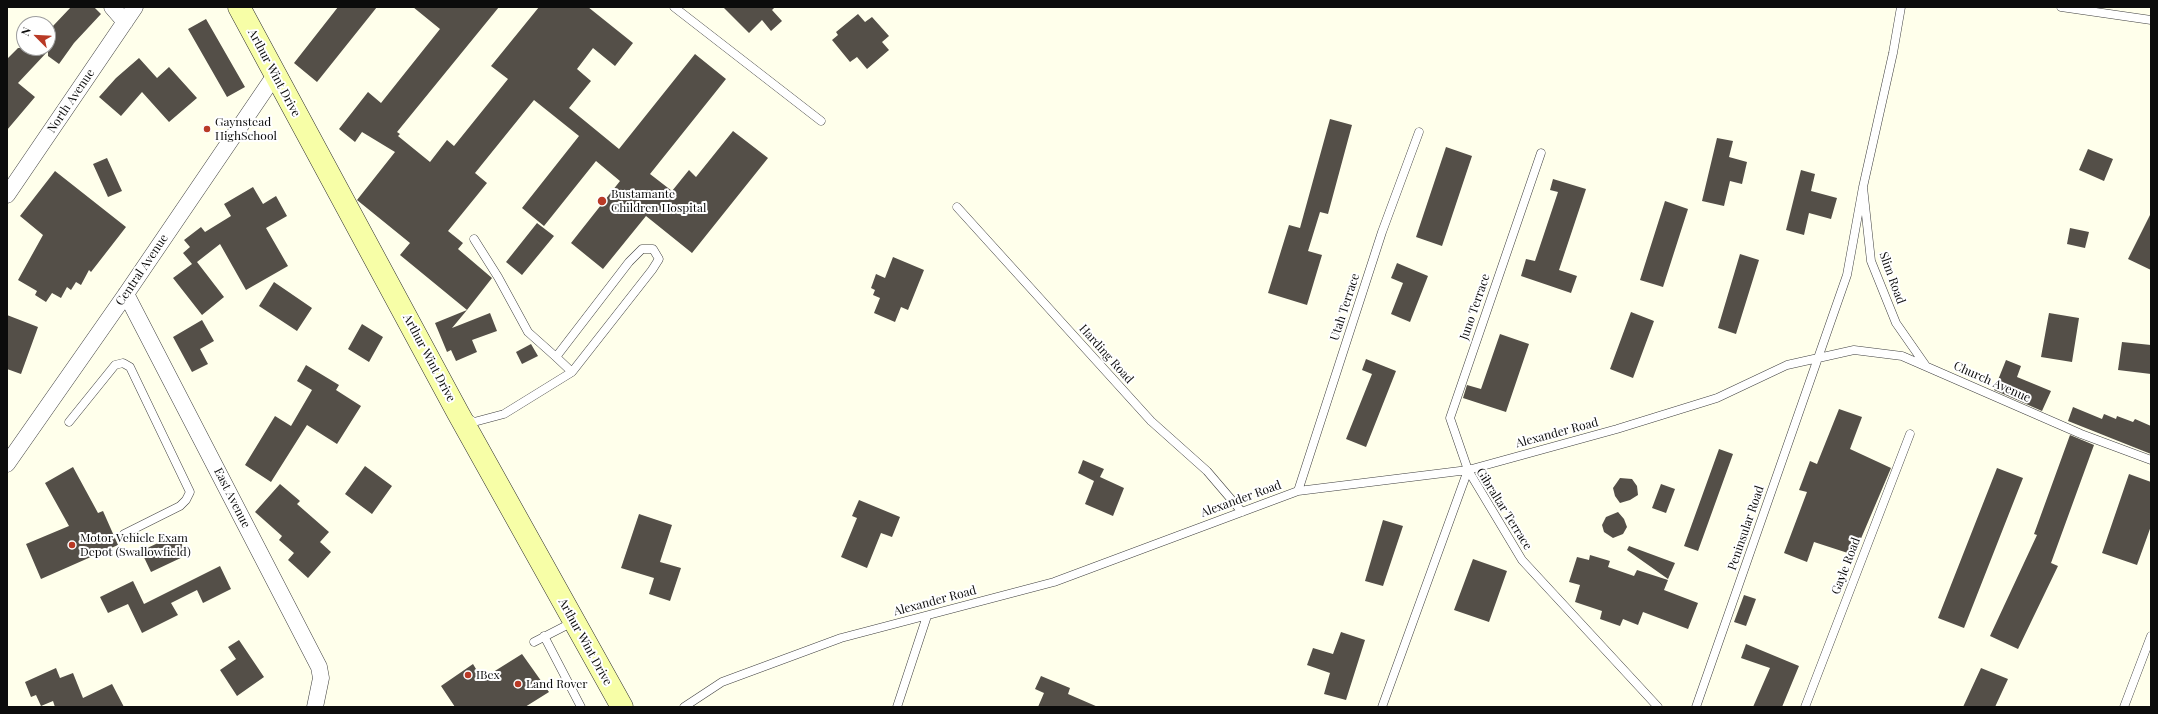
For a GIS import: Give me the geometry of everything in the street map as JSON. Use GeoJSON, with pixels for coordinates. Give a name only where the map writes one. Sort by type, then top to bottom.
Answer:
{"type":"FeatureCollection","features":[{"type":"Feature","properties":{"kind":"main road","name":"Arthur Wint Drive"},"geometry":{"type":"LineString","coordinates":[[239,7],[458,413],[622,707]]}},
{"type":"Feature","properties":{"kind":"street"},"geometry":{"type":"LineString","coordinates":[[112,7],[125,22]]}},
{"type":"Feature","properties":{"kind":"street","name":"North Avenue"},"geometry":{"type":"LineString","coordinates":[[7,195],[135,7]]}},
{"type":"Feature","properties":{"kind":"street","name":"Central Avenue"},"geometry":{"type":"LineString","coordinates":[[7,464],[126,294],[275,75]]}},
{"type":"Feature","properties":{"kind":"street","name":"East Avenue"},"geometry":{"type":"LineString","coordinates":[[126,294],[318,667],[320,684],[315,707]]}},
{"type":"Feature","properties":{"kind":"lane"},"geometry":{"type":"LineString","coordinates":[[674,7],[820,121]]}},
{"type":"Feature","properties":{"kind":"lane","name":"Slim Road"},"geometry":{"type":"LineString","coordinates":[[1818,358],[1847,275],[1863,187],[1893,53],[1901,7]]}},
{"type":"Feature","properties":{"kind":"lane"},"geometry":{"type":"LineString","coordinates":[[2061,7],[2151,20]]}},
{"type":"Feature","properties":{"kind":"lane","name":"Utah Terrace"},"geometry":{"type":"LineString","coordinates":[[1298,491],[1382,232],[1419,132]]}},
{"type":"Feature","properties":{"kind":"lane","name":"Juno Terrace"},"geometry":{"type":"LineString","coordinates":[[1468,470],[1450,418],[1541,153]]}},
{"type":"Feature","properties":{"kind":"lane","name":"Slim Road"},"geometry":{"type":"LineString","coordinates":[[1863,187],[1871,261],[1896,323],[1926,366]]}},
{"type":"Feature","properties":{"kind":"lane","name":"Harding Road"},"geometry":{"type":"LineString","coordinates":[[957,207],[1151,421],[1207,471],[1242,512]]}},
{"type":"Feature","properties":{"kind":"lane"},"geometry":{"type":"LineString","coordinates":[[474,239],[498,277],[528,332],[572,372]]}},
{"type":"Feature","properties":{"kind":"lane"},"geometry":{"type":"LineString","coordinates":[[458,413],[474,422],[504,414],[572,372],[652,270],[659,259],[653,249],[642,249],[629,262],[556,357]]}},
{"type":"Feature","properties":{"kind":"lane","name":"Church Avenue"},"geometry":{"type":"LineString","coordinates":[[1818,358],[1854,350],[1902,356],[2080,434],[2151,460]]}},
{"type":"Feature","properties":{"kind":"lane","name":"Alexander Road"},"geometry":{"type":"LineString","coordinates":[[684,707],[722,682],[840,638],[1054,582],[1298,491],[1468,470],[1617,429],[1717,398],[1787,365],[1818,358]]}},
{"type":"Feature","properties":{"kind":"lane","name":"Peninsular Road"},"geometry":{"type":"LineString","coordinates":[[1696,707],[1818,358]]}},
{"type":"Feature","properties":{"kind":"lane"},"geometry":{"type":"LineString","coordinates":[[69,422],[115,364],[123,363],[130,367],[190,492],[186,500],[180,506],[124,534]]}},
{"type":"Feature","properties":{"kind":"lane","name":"Gayle Road"},"geometry":{"type":"LineString","coordinates":[[1805,707],[1910,434]]}},
{"type":"Feature","properties":{"kind":"lane","name":"Gibraltar Terrace"},"geometry":{"type":"LineString","coordinates":[[1382,707],[1468,470]]}},
{"type":"Feature","properties":{"kind":"lane","name":"Gibraltar Terrace"},"geometry":{"type":"LineString","coordinates":[[1468,470],[1522,560],[1658,707]]}},
{"type":"Feature","properties":{"kind":"lane"},"geometry":{"type":"LineString","coordinates":[[897,707],[927,616]]}},
{"type":"Feature","properties":{"kind":"lane"},"geometry":{"type":"LineString","coordinates":[[534,642],[574,621]]}},
{"type":"Feature","properties":{"kind":"lane"},"geometry":{"type":"LineString","coordinates":[[544,636],[581,707]]}},
{"type":"Feature","properties":{"kind":"lane"},"geometry":{"type":"LineString","coordinates":[[2124,707],[2151,636]]}},
{"type":"Feature","properties":{"kind":"building"},"geometry":{"type":"Polygon","coordinates":[[[71,7],[94,7],[101,14],[74,43],[59,64],[48,56],[56,56],[56,23],[71,7]]]}},
{"type":"Feature","properties":{"kind":"building"},"geometry":{"type":"Polygon","coordinates":[[[338,7],[377,7],[317,82],[294,63],[338,7]]]}},
{"type":"Feature","properties":{"kind":"building"},"geometry":{"type":"Polygon","coordinates":[[[413,7],[499,7],[397,132],[400,134],[398,136],[430,162],[447,140],[454,146],[508,79],[491,66],[539,7],[588,7],[633,43],[615,66],[593,48],[577,69],[591,81],[569,108],[619,149],[695,54],[726,79],[650,174],[672,191],[689,170],[696,177],[733,131],[768,158],[692,253],[646,216],[603,269],[571,243],[620,181],[596,161],[544,226],[522,208],[579,136],[534,100],[475,173],[487,183],[448,231],[463,243],[458,249],[492,278],[467,310],[400,255],[410,243],[357,200],[395,152],[362,132],[355,142],[339,129],[368,92],[381,103],[440,29],[413,7]]]}},
{"type":"Feature","properties":{"kind":"building"},"geometry":{"type":"Polygon","coordinates":[[[723,7],[775,7],[772,10],[782,21],[771,31],[762,20],[749,33],[723,7]]]}},
{"type":"Feature","properties":{"kind":"building"},"geometry":{"type":"Polygon","coordinates":[[[858,14],[865,22],[872,17],[889,36],[882,42],[889,50],[867,69],[857,57],[850,62],[832,40],[838,35],[836,32],[858,14]]]}},
{"type":"Feature","properties":{"kind":"building"},"geometry":{"type":"Polygon","coordinates":[[[206,19],[245,87],[227,97],[188,29],[206,19]]]}},
{"type":"Feature","properties":{"kind":"building"},"geometry":{"type":"Polygon","coordinates":[[[16,50],[16,56],[43,56],[18,83],[35,97],[7,130],[7,59],[16,50]]]}},
{"type":"Feature","properties":{"kind":"building"},"geometry":{"type":"Polygon","coordinates":[[[139,58],[157,78],[169,67],[197,98],[169,122],[142,92],[121,116],[99,97],[116,78],[139,58]]]}},
{"type":"Feature","properties":{"kind":"building"},"geometry":{"type":"Polygon","coordinates":[[[1330,119],[1352,125],[1328,214],[1320,212],[1308,251],[1322,255],[1307,305],[1268,293],[1289,225],[1300,228],[1330,119]]]}},
{"type":"Feature","properties":{"kind":"building"},"geometry":{"type":"Polygon","coordinates":[[[1717,138],[1733,141],[1729,157],[1747,162],[1742,184],[1730,181],[1724,206],[1702,201],[1717,138]]]}},
{"type":"Feature","properties":{"kind":"building"},"geometry":{"type":"Polygon","coordinates":[[[1446,147],[1472,156],[1442,246],[1416,237],[1446,147]]]}},
{"type":"Feature","properties":{"kind":"building"},"geometry":{"type":"Polygon","coordinates":[[[2088,149],[2113,159],[2104,181],[2079,170],[2088,149]]]}},
{"type":"Feature","properties":{"kind":"building"},"geometry":{"type":"Polygon","coordinates":[[[107,158],[122,191],[108,197],[93,164],[107,158]]]}},
{"type":"Feature","properties":{"kind":"building"},"geometry":{"type":"Polygon","coordinates":[[[1801,170],[1815,174],[1811,191],[1837,198],[1831,219],[1809,213],[1804,235],[1786,230],[1801,170]]]}},
{"type":"Feature","properties":{"kind":"building"},"geometry":{"type":"Polygon","coordinates":[[[55,171],[126,227],[91,272],[89,270],[81,285],[76,282],[71,290],[67,287],[61,298],[52,293],[46,302],[35,295],[37,291],[18,280],[43,235],[20,216],[55,171]]]}},
{"type":"Feature","properties":{"kind":"building"},"geometry":{"type":"Polygon","coordinates":[[[1553,179],[1586,189],[1559,270],[1577,276],[1571,293],[1521,276],[1526,259],[1535,261],[1558,192],[1550,190],[1553,179]]]}},
{"type":"Feature","properties":{"kind":"building"},"geometry":{"type":"Polygon","coordinates":[[[253,187],[263,204],[276,196],[287,216],[266,228],[288,266],[246,290],[220,244],[197,262],[224,297],[202,315],[173,278],[192,264],[183,253],[190,247],[184,240],[201,227],[205,232],[231,216],[224,204],[253,187]]]}},
{"type":"Feature","properties":{"kind":"building"},"geometry":{"type":"Polygon","coordinates":[[[1665,201],[1688,209],[1663,287],[1640,280],[1665,201]]]}},
{"type":"Feature","properties":{"kind":"building"},"geometry":{"type":"Polygon","coordinates":[[[2151,213],[2151,270],[2128,259],[2151,213]]]}},
{"type":"Feature","properties":{"kind":"building"},"geometry":{"type":"Polygon","coordinates":[[[537,223],[554,236],[522,275],[506,262],[537,223]]]}},
{"type":"Feature","properties":{"kind":"building"},"geometry":{"type":"Polygon","coordinates":[[[2070,228],[2089,232],[2085,248],[2067,244],[2070,228]]]}},
{"type":"Feature","properties":{"kind":"building"},"geometry":{"type":"Polygon","coordinates":[[[1740,254],[1759,260],[1736,334],[1718,328],[1740,254]]]}},
{"type":"Feature","properties":{"kind":"building"},"geometry":{"type":"Polygon","coordinates":[[[893,257],[924,270],[908,310],[901,307],[895,322],[874,313],[880,298],[873,295],[875,290],[871,288],[876,274],[885,278],[893,257]]]}},
{"type":"Feature","properties":{"kind":"building"},"geometry":{"type":"Polygon","coordinates":[[[1397,263],[1428,276],[1410,322],[1391,314],[1403,283],[1391,278],[1397,263]]]}},
{"type":"Feature","properties":{"kind":"building"},"geometry":{"type":"Polygon","coordinates":[[[274,282],[312,308],[297,331],[259,306],[274,282]]]}},
{"type":"Feature","properties":{"kind":"building"},"geometry":{"type":"Polygon","coordinates":[[[467,310],[452,328],[490,313],[497,331],[472,340],[477,352],[456,361],[451,350],[447,352],[435,323],[467,310]]]}},
{"type":"Feature","properties":{"kind":"building"},"geometry":{"type":"Polygon","coordinates":[[[1631,312],[1654,321],[1633,378],[1610,369],[1631,312]]]}},
{"type":"Feature","properties":{"kind":"building"},"geometry":{"type":"Polygon","coordinates":[[[2049,313],[2079,318],[2072,362],[2041,357],[2049,313]]]}},
{"type":"Feature","properties":{"kind":"building"},"geometry":{"type":"Polygon","coordinates":[[[7,315],[38,327],[21,374],[7,369],[7,315]]]}},
{"type":"Feature","properties":{"kind":"building"},"geometry":{"type":"Polygon","coordinates":[[[202,320],[214,341],[200,349],[208,364],[192,372],[173,337],[202,320]]]}},
{"type":"Feature","properties":{"kind":"building"},"geometry":{"type":"Polygon","coordinates":[[[362,324],[383,337],[369,362],[348,349],[362,324]]]}},
{"type":"Feature","properties":{"kind":"building"},"geometry":{"type":"Polygon","coordinates":[[[1500,334],[1529,344],[1506,412],[1463,398],[1467,385],[1481,389],[1500,334]]]}},
{"type":"Feature","properties":{"kind":"building"},"geometry":{"type":"Polygon","coordinates":[[[2122,342],[2151,345],[2151,374],[2118,370],[2122,342]]]}},
{"type":"Feature","properties":{"kind":"building"},"geometry":{"type":"Polygon","coordinates":[[[531,344],[538,356],[522,364],[516,352],[531,344]]]}},
{"type":"Feature","properties":{"kind":"building"},"geometry":{"type":"Polygon","coordinates":[[[1366,359],[1396,371],[1366,447],[1346,439],[1372,374],[1362,370],[1366,359]]]}},
{"type":"Feature","properties":{"kind":"building"},"geometry":{"type":"Polygon","coordinates":[[[2006,360],[2021,366],[2017,377],[2051,391],[2042,411],[1994,390],[2006,360]]]}},
{"type":"Feature","properties":{"kind":"building"},"geometry":{"type":"Polygon","coordinates":[[[306,365],[339,385],[336,390],[361,406],[337,444],[307,425],[271,482],[245,465],[275,416],[291,426],[312,390],[297,381],[306,365]]]}},
{"type":"Feature","properties":{"kind":"building"},"geometry":{"type":"Polygon","coordinates":[[[2073,407],[2102,419],[2104,414],[2116,419],[2117,416],[2133,422],[2135,419],[2151,426],[2151,454],[2068,421],[2073,407]]]}},
{"type":"Feature","properties":{"kind":"building"},"geometry":{"type":"Polygon","coordinates":[[[1839,409],[1862,417],[1850,449],[1891,468],[1854,555],[1814,542],[1807,562],[1784,553],[1807,492],[1799,490],[1810,461],[1817,464],[1839,409]]]}},
{"type":"Feature","properties":{"kind":"building"},"geometry":{"type":"Polygon","coordinates":[[[2070,435],[2094,445],[2051,563],[2058,566],[2018,649],[1990,636],[2037,535],[2034,534],[2070,435]]]}},
{"type":"Feature","properties":{"kind":"building"},"geometry":{"type":"Polygon","coordinates":[[[1719,449],[1733,454],[1698,551],[1684,546],[1719,449]]]}},
{"type":"Feature","properties":{"kind":"building"},"geometry":{"type":"Polygon","coordinates":[[[1083,460],[1104,469],[1100,477],[1124,488],[1113,516],[1085,504],[1094,481],[1078,473],[1083,460]]]}},
{"type":"Feature","properties":{"kind":"building"},"geometry":{"type":"Polygon","coordinates":[[[365,466],[392,486],[372,514],[345,494],[365,466]]]}},
{"type":"Feature","properties":{"kind":"building","name":"Motor Vehicle Exam Depot (Swallowfield)"},"geometry":{"type":"Polygon","coordinates":[[[73,467],[98,513],[103,511],[118,545],[41,579],[26,544],[69,526],[45,483],[73,467]]]}},
{"type":"Feature","properties":{"kind":"building"},"geometry":{"type":"Polygon","coordinates":[[[1997,468],[2023,478],[1964,628],[1938,618],[1997,468]]]}},
{"type":"Feature","properties":{"kind":"building"},"geometry":{"type":"Polygon","coordinates":[[[2129,474],[2151,482],[2151,526],[2137,565],[2102,553],[2129,474]]]}},
{"type":"Feature","properties":{"kind":"building"},"geometry":{"type":"Polygon","coordinates":[[[1620,478],[1632,479],[1637,486],[1638,495],[1630,500],[1620,503],[1615,496],[1613,488],[1620,478]]]}},
{"type":"Feature","properties":{"kind":"building"},"geometry":{"type":"Polygon","coordinates":[[[280,484],[300,501],[297,504],[329,532],[320,542],[331,552],[308,578],[288,560],[294,553],[279,540],[282,536],[255,512],[280,484]]]}},
{"type":"Feature","properties":{"kind":"building"},"geometry":{"type":"Polygon","coordinates":[[[1661,484],[1675,489],[1666,513],[1652,508],[1661,484]]]}},
{"type":"Feature","properties":{"kind":"building"},"geometry":{"type":"Polygon","coordinates":[[[859,500],[900,517],[892,537],[881,533],[867,568],[841,557],[857,518],[852,516],[859,500]]]}},
{"type":"Feature","properties":{"kind":"building"},"geometry":{"type":"Polygon","coordinates":[[[1618,512],[1624,519],[1627,527],[1623,534],[1613,538],[1604,532],[1602,525],[1606,517],[1618,512]]]}},
{"type":"Feature","properties":{"kind":"building"},"geometry":{"type":"Polygon","coordinates":[[[639,514],[672,525],[660,562],[681,568],[670,601],[649,594],[654,578],[621,568],[639,514]]]}},
{"type":"Feature","properties":{"kind":"building"},"geometry":{"type":"Polygon","coordinates":[[[1383,520],[1403,526],[1383,586],[1365,581],[1383,520]]]}},
{"type":"Feature","properties":{"kind":"building"},"geometry":{"type":"Polygon","coordinates":[[[177,534],[187,555],[151,572],[141,551],[177,534]]]}},
{"type":"Feature","properties":{"kind":"building"},"geometry":{"type":"Polygon","coordinates":[[[1629,546],[1675,563],[1668,579],[1627,550],[1629,546]]]}},
{"type":"Feature","properties":{"kind":"building"},"geometry":{"type":"Polygon","coordinates":[[[1590,555],[1610,561],[1608,567],[1634,576],[1637,570],[1668,580],[1664,590],[1698,603],[1688,629],[1643,612],[1638,625],[1623,619],[1620,626],[1600,619],[1602,611],[1575,602],[1580,585],[1569,582],[1577,557],[1589,560],[1590,555]]]}},
{"type":"Feature","properties":{"kind":"building"},"geometry":{"type":"Polygon","coordinates":[[[1473,559],[1507,571],[1489,622],[1454,610],[1473,559]]]}},
{"type":"Feature","properties":{"kind":"building"},"geometry":{"type":"Polygon","coordinates":[[[220,566],[231,589],[203,603],[197,590],[171,603],[178,615],[142,633],[128,604],[108,613],[100,597],[133,581],[144,604],[220,566]]]}},
{"type":"Feature","properties":{"kind":"building"},"geometry":{"type":"Polygon","coordinates":[[[1744,595],[1756,599],[1746,626],[1734,622],[1744,595]]]}},
{"type":"Feature","properties":{"kind":"building"},"geometry":{"type":"Polygon","coordinates":[[[1341,632],[1365,640],[1346,700],[1324,694],[1330,673],[1307,665],[1313,648],[1333,654],[1341,632]]]}},
{"type":"Feature","properties":{"kind":"building"},"geometry":{"type":"Polygon","coordinates":[[[239,640],[264,677],[237,696],[220,670],[236,659],[228,647],[239,640]]]}},
{"type":"Feature","properties":{"kind":"building"},"geometry":{"type":"Polygon","coordinates":[[[1746,644],[1799,666],[1782,707],[1753,707],[1770,668],[1741,658],[1746,644]]]}},
{"type":"Feature","properties":{"kind":"building"},"geometry":{"type":"Polygon","coordinates":[[[522,654],[549,692],[525,707],[455,707],[441,686],[473,664],[482,679],[522,654]]]}},
{"type":"Feature","properties":{"kind":"building"},"geometry":{"type":"Polygon","coordinates":[[[56,668],[60,678],[73,673],[83,698],[112,684],[124,707],[55,707],[53,701],[41,706],[36,695],[31,697],[25,682],[56,668]]]}},
{"type":"Feature","properties":{"kind":"building"},"geometry":{"type":"Polygon","coordinates":[[[1981,668],[2008,679],[1995,707],[1963,707],[1981,668]]]}},
{"type":"Feature","properties":{"kind":"building"},"geometry":{"type":"Polygon","coordinates":[[[1041,676],[1070,688],[1068,694],[1098,707],[1038,707],[1044,693],[1035,689],[1041,676]]]}},
{"type":"Feature","properties":{"kind":"place","name":"Gaynstead HighSchool"},"geometry":{"type":"Point","coordinates":[207,129]}},
{"type":"Feature","properties":{"kind":"place","name":"Bustamante Children Hospital"},"geometry":{"type":"Point","coordinates":[602,201]}},
{"type":"Feature","properties":{"kind":"place","name":"Motor Vehicle Exam Depot (Swallowfield)"},"geometry":{"type":"Point","coordinates":[72,545]}},
{"type":"Feature","properties":{"kind":"place","name":"IBex"},"geometry":{"type":"Point","coordinates":[468,675]}},
{"type":"Feature","properties":{"kind":"place","name":"Land Rover"},"geometry":{"type":"Point","coordinates":[518,684]}}]}
